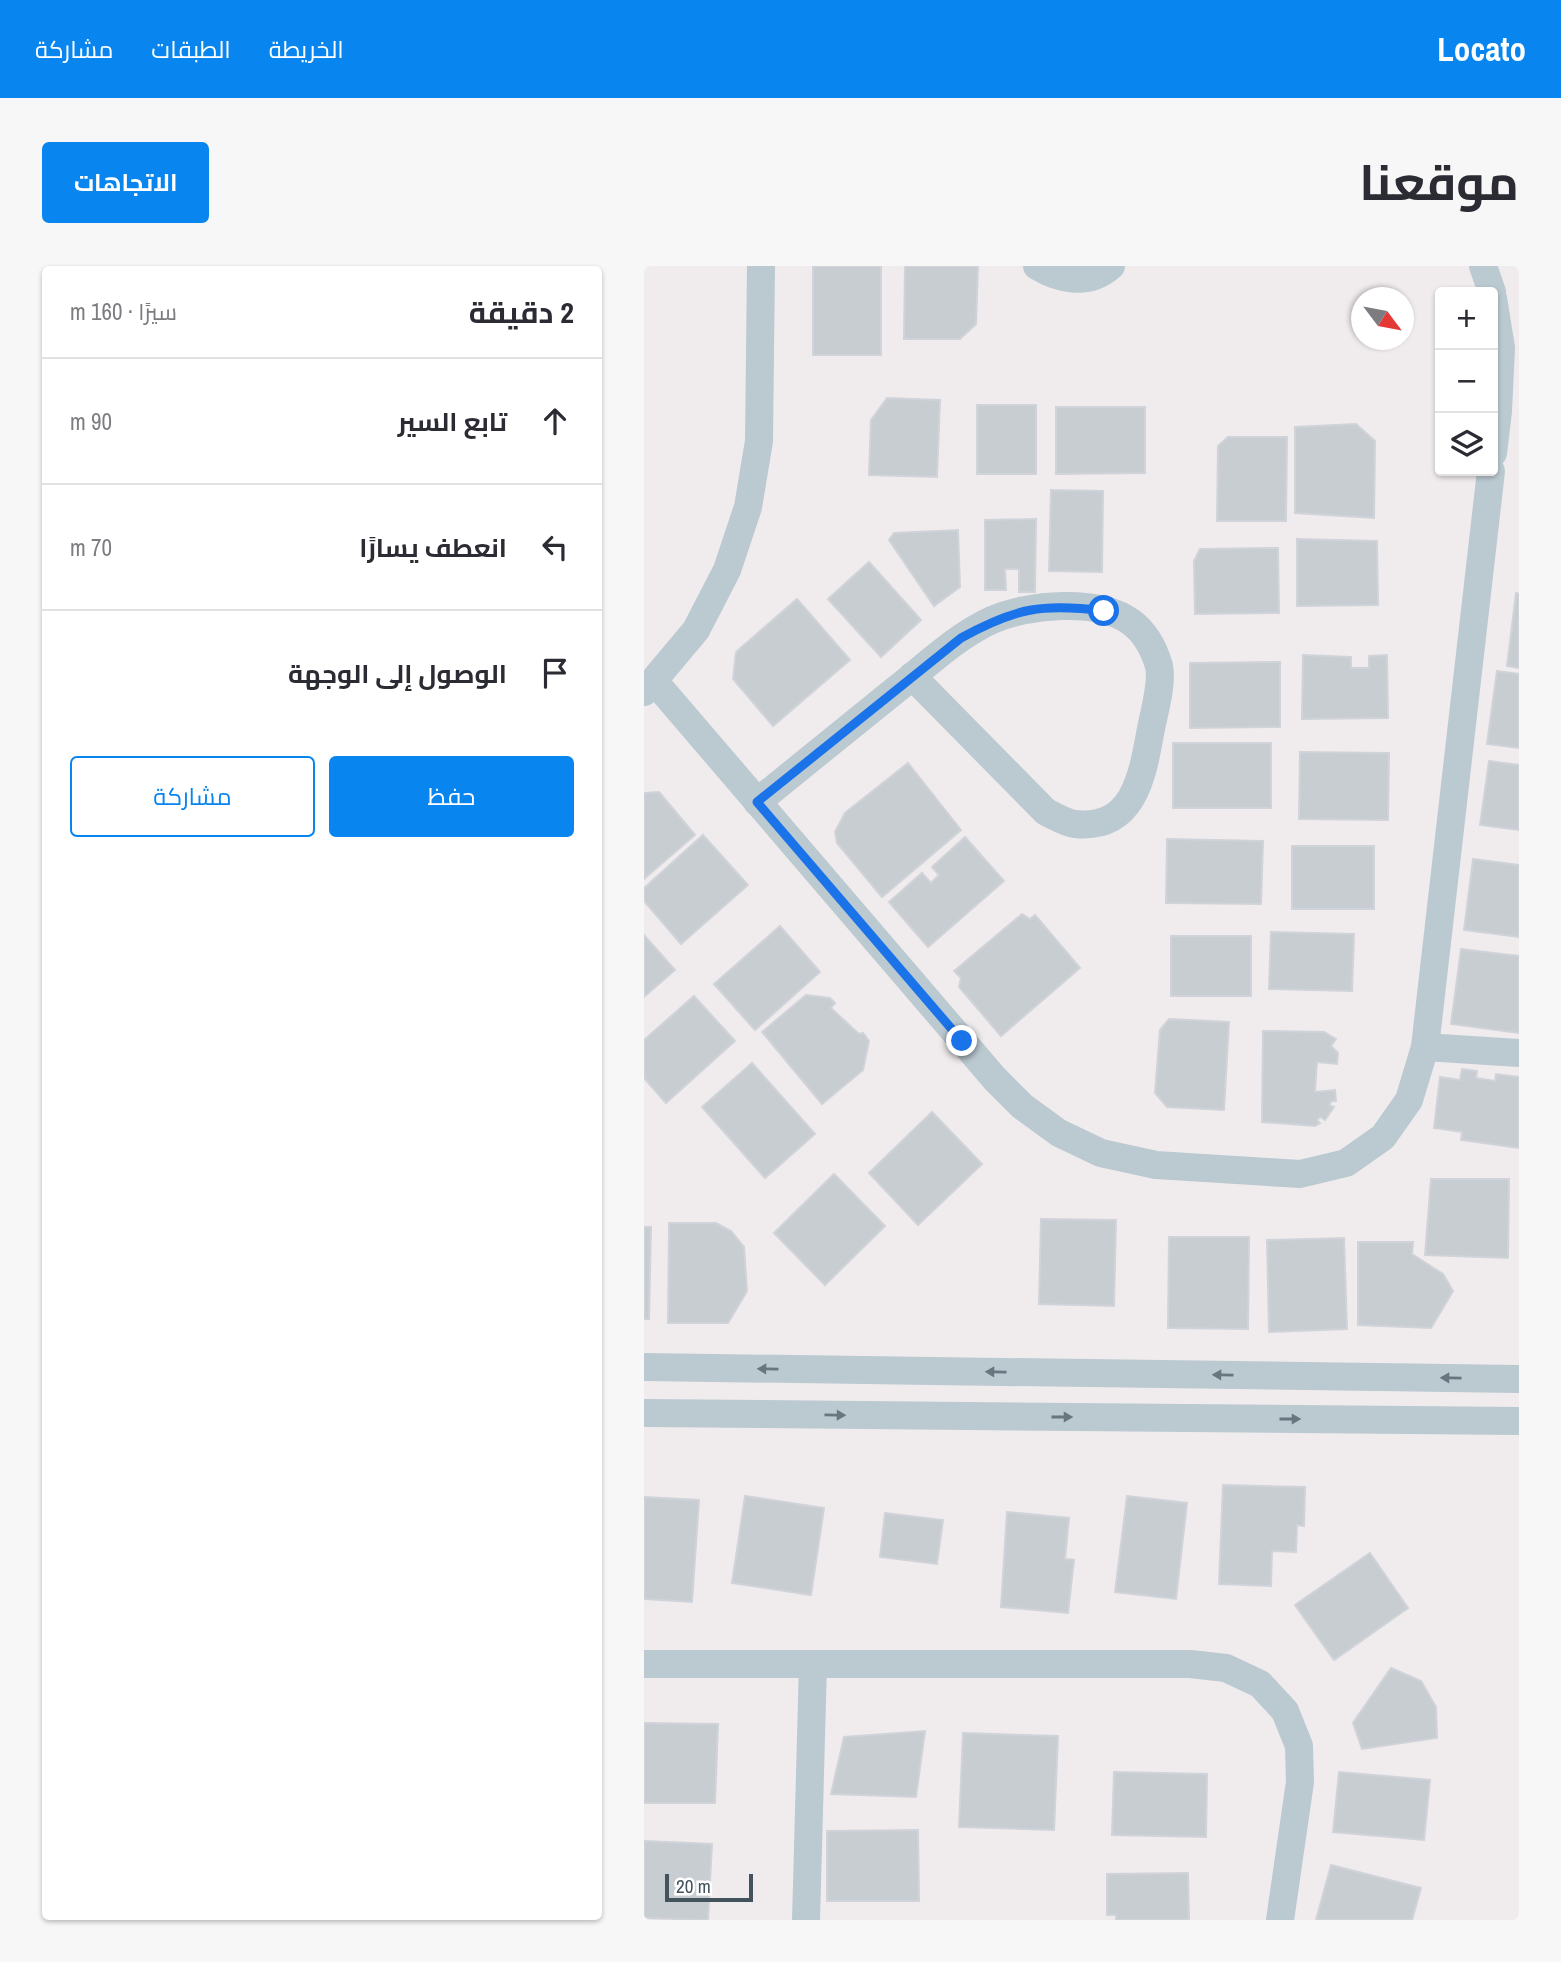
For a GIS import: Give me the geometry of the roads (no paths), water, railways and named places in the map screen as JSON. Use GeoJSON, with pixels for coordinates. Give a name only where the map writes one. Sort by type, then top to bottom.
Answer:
{"type":"FeatureCollection","features":[{"type":"Feature","properties":{"kind":"street"},"geometry":{"type":"LineString","coordinates":[[761,266],[759,442],[748,507],[727,570],[696,630],[649,687],[757,802],[995,1079],[1022,1106],[1059,1133],[1101,1153],[1156,1165],[1300,1174],[1346,1163],[1383,1137],[1409,1100],[1425,1047],[1490,476]]}},
{"type":"Feature","properties":{"kind":"street"},"geometry":{"type":"LineString","coordinates":[[1037,266],[1055,277],[1080,280],[1104,272],[1111,266]]}},
{"type":"Feature","properties":{"kind":"street"},"geometry":{"type":"LineString","coordinates":[[1483,266],[1490,287]]}},
{"type":"Feature","properties":{"kind":"street"},"geometry":{"type":"LineString","coordinates":[[1498,334],[1502,446]]}},
{"type":"Feature","properties":{"kind":"street"},"geometry":{"type":"LineString","coordinates":[[757,802],[912,676],[961,638],[994,619],[1030,609],[1067,606],[1104,611],[1131,621],[1150,642],[1160,669],[1142,778],[1128,805],[1103,822],[1074,825],[1046,812],[912,676]]}},
{"type":"Feature","properties":{"kind":"street"},"geometry":{"type":"LineString","coordinates":[[1425,1047],[1519,1053]]}},
{"type":"Feature","properties":{"kind":"street"},"geometry":{"type":"LineString","coordinates":[[644,1367],[1519,1379]]}},
{"type":"Feature","properties":{"kind":"street"},"geometry":{"type":"LineString","coordinates":[[644,1413],[1519,1421]]}},
{"type":"Feature","properties":{"kind":"street"},"geometry":{"type":"LineString","coordinates":[[644,1664],[1190,1664],[1226,1668],[1260,1684],[1284,1711],[1299,1746],[1300,1782],[1280,1920]]}},
{"type":"Feature","properties":{"kind":"street"},"geometry":{"type":"LineString","coordinates":[[806,1920],[813,1664]]}}]}
